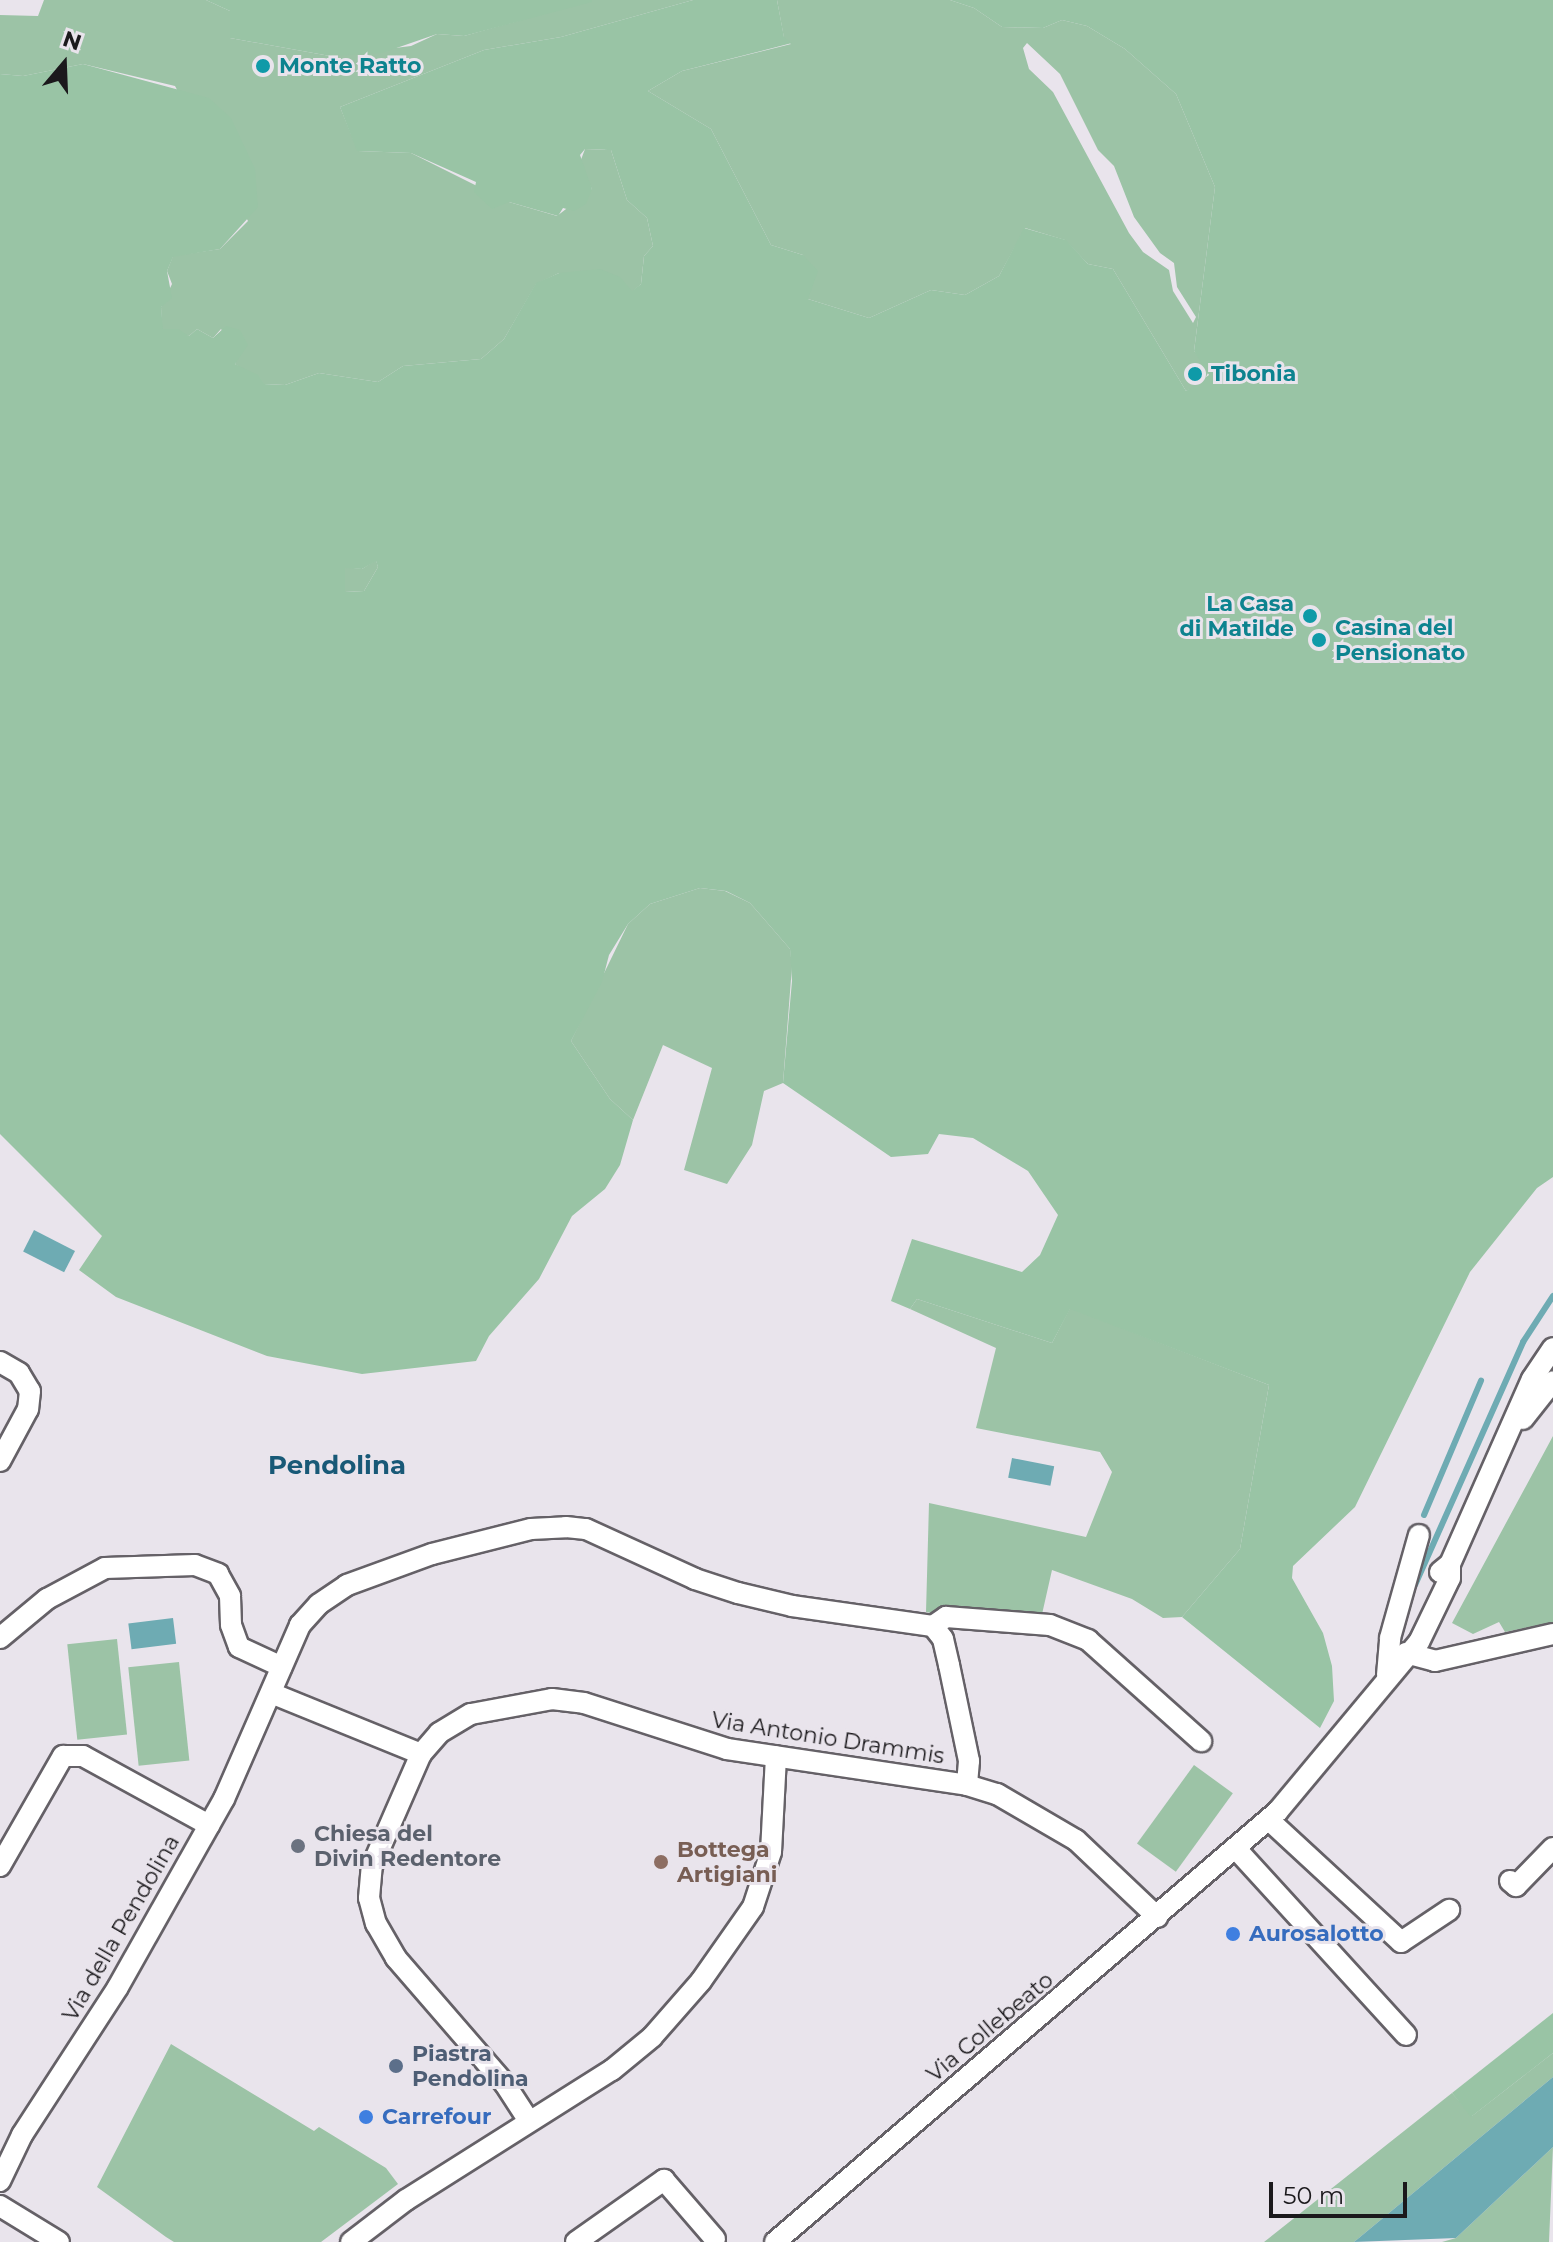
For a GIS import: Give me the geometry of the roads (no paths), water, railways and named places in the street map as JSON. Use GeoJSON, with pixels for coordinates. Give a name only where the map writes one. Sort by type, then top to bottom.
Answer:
{"type":"FeatureCollection","features":[{"type":"Feature","properties":{"kind":"street"},"geometry":{"type":"LineString","coordinates":[[1553,1348],[1532,1379],[1450,1564],[1439,1573],[1408,1636],[1406,1653],[1435,1661],[1553,1634]]}},
{"type":"Feature","properties":{"kind":"street"},"geometry":{"type":"LineString","coordinates":[[0,1362],[19,1373],[30,1391],[28,1409],[0,1461]]}},
{"type":"Feature","properties":{"kind":"street"},"geometry":{"type":"LineString","coordinates":[[1499,1451],[1553,1381]]}},
{"type":"Feature","properties":{"kind":"street","name":"Via della Pendolina"},"geometry":{"type":"LineString","coordinates":[[0,2181],[22,2135],[118,1987],[209,1825],[300,1625],[319,1604],[347,1585],[432,1554],[531,1529],[586,1529],[695,1579],[792,1606],[933,1626],[946,1617],[1050,1625],[1088,1640],[1201,1741]]}},
{"type":"Feature","properties":{"kind":"street"},"geometry":{"type":"LineString","coordinates":[[1387,1675],[1393,1624],[1419,1535]]}},
{"type":"Feature","properties":{"kind":"street"},"geometry":{"type":"LineString","coordinates":[[0,1638],[47,1599],[105,1568],[195,1565],[218,1574],[230,1596],[231,1625],[239,1647],[282,1667]]}},
{"type":"Feature","properties":{"kind":"street"},"geometry":{"type":"LineString","coordinates":[[933,1626],[943,1639],[949,1665],[969,1761],[967,1785]]}},
{"type":"Feature","properties":{"kind":"street","name":"Via Collebeato"},"geometry":{"type":"LineString","coordinates":[[775,2242],[1238,1851],[1269,1820],[1406,1653]]}},
{"type":"Feature","properties":{"kind":"street"},"geometry":{"type":"LineString","coordinates":[[271,1693],[421,1754]]}},
{"type":"Feature","properties":{"kind":"street","name":"Via Antonio Drammis"},"geometry":{"type":"LineString","coordinates":[[529,2121],[505,2084],[396,1958],[376,1924],[369,1898],[372,1866],[421,1754],[439,1733],[471,1714],[552,1699],[584,1703],[727,1749],[967,1785],[997,1794],[1076,1840],[1157,1917]]}},
{"type":"Feature","properties":{"kind":"street"},"geometry":{"type":"LineString","coordinates":[[0,1866],[63,1756],[83,1756],[209,1825]]}},
{"type":"Feature","properties":{"kind":"street"},"geometry":{"type":"LineString","coordinates":[[351,2242],[406,2200],[612,2070],[652,2037],[701,1981],[753,1907],[771,1852],[776,1756]]}},
{"type":"Feature","properties":{"kind":"street"},"geometry":{"type":"LineString","coordinates":[[1269,1820],[1401,1942],[1449,1910]]}},
{"type":"Feature","properties":{"kind":"street"},"geometry":{"type":"LineString","coordinates":[[1510,1881],[1516,1886],[1553,1848]]}},
{"type":"Feature","properties":{"kind":"street"},"geometry":{"type":"LineString","coordinates":[[1238,1851],[1406,2035]]}},
{"type":"Feature","properties":{"kind":"street"},"geometry":{"type":"LineString","coordinates":[[576,2242],[664,2180],[715,2239]]}},
{"type":"Feature","properties":{"kind":"street"},"geometry":{"type":"LineString","coordinates":[[0,2206],[59,2242]]}},
{"type":"Feature","properties":{"kind":"water"},"geometry":{"type":"Polygon","coordinates":[[[34,1230],[75,1251],[64,1272],[23,1251],[34,1230]]]}},
{"type":"Feature","properties":{"kind":"water"},"geometry":{"type":"Polygon","coordinates":[[[1012,1458],[1054,1466],[1050,1486],[1008,1478],[1012,1458]]]}},
{"type":"Feature","properties":{"kind":"water"},"geometry":{"type":"Polygon","coordinates":[[[173,1618],[176,1644],[132,1649],[128,1623],[173,1618]]]}},
{"type":"Feature","properties":{"kind":"water"},"geometry":{"type":"Polygon","coordinates":[[[1553,2077],[1553,2147],[1456,2238],[1354,2242],[1553,2077]]]}},
{"type":"Feature","properties":{"kind":"waterway"},"geometry":{"type":"LineString","coordinates":[[1415,1585],[1523,1342],[1553,1296]]}},
{"type":"Feature","properties":{"kind":"waterway"},"geometry":{"type":"LineString","coordinates":[[1424,1515],[1481,1381]]}},
{"type":"Feature","properties":{"kind":"place","name":"Monte Ratto"},"geometry":{"type":"Point","coordinates":[263,66]}},
{"type":"Feature","properties":{"kind":"place","name":"Tibonia"},"geometry":{"type":"Point","coordinates":[1195,374]}},
{"type":"Feature","properties":{"kind":"place","name":"La Casa di Matilde"},"geometry":{"type":"Point","coordinates":[1310,616]}},
{"type":"Feature","properties":{"kind":"place","name":"Casina del Pensionato"},"geometry":{"type":"Point","coordinates":[1319,640]}},
{"type":"Feature","properties":{"kind":"place","name":"Chiesa del Divin Redentore"},"geometry":{"type":"Point","coordinates":[298,1846]}},
{"type":"Feature","properties":{"kind":"place","name":"Bottega Artigiani"},"geometry":{"type":"Point","coordinates":[661,1862]}},
{"type":"Feature","properties":{"kind":"place","name":"Aurosalotto"},"geometry":{"type":"Point","coordinates":[1233,1934]}},
{"type":"Feature","properties":{"kind":"place","name":"Piastra Pendolina"},"geometry":{"type":"Point","coordinates":[396,2066]}},
{"type":"Feature","properties":{"kind":"place","name":"Carrefour"},"geometry":{"type":"Point","coordinates":[366,2117]}},
{"type":"Feature","properties":{"kind":"district","name":"Pendolina"},"geometry":{"type":"Point","coordinates":[337,1466]}}]}
